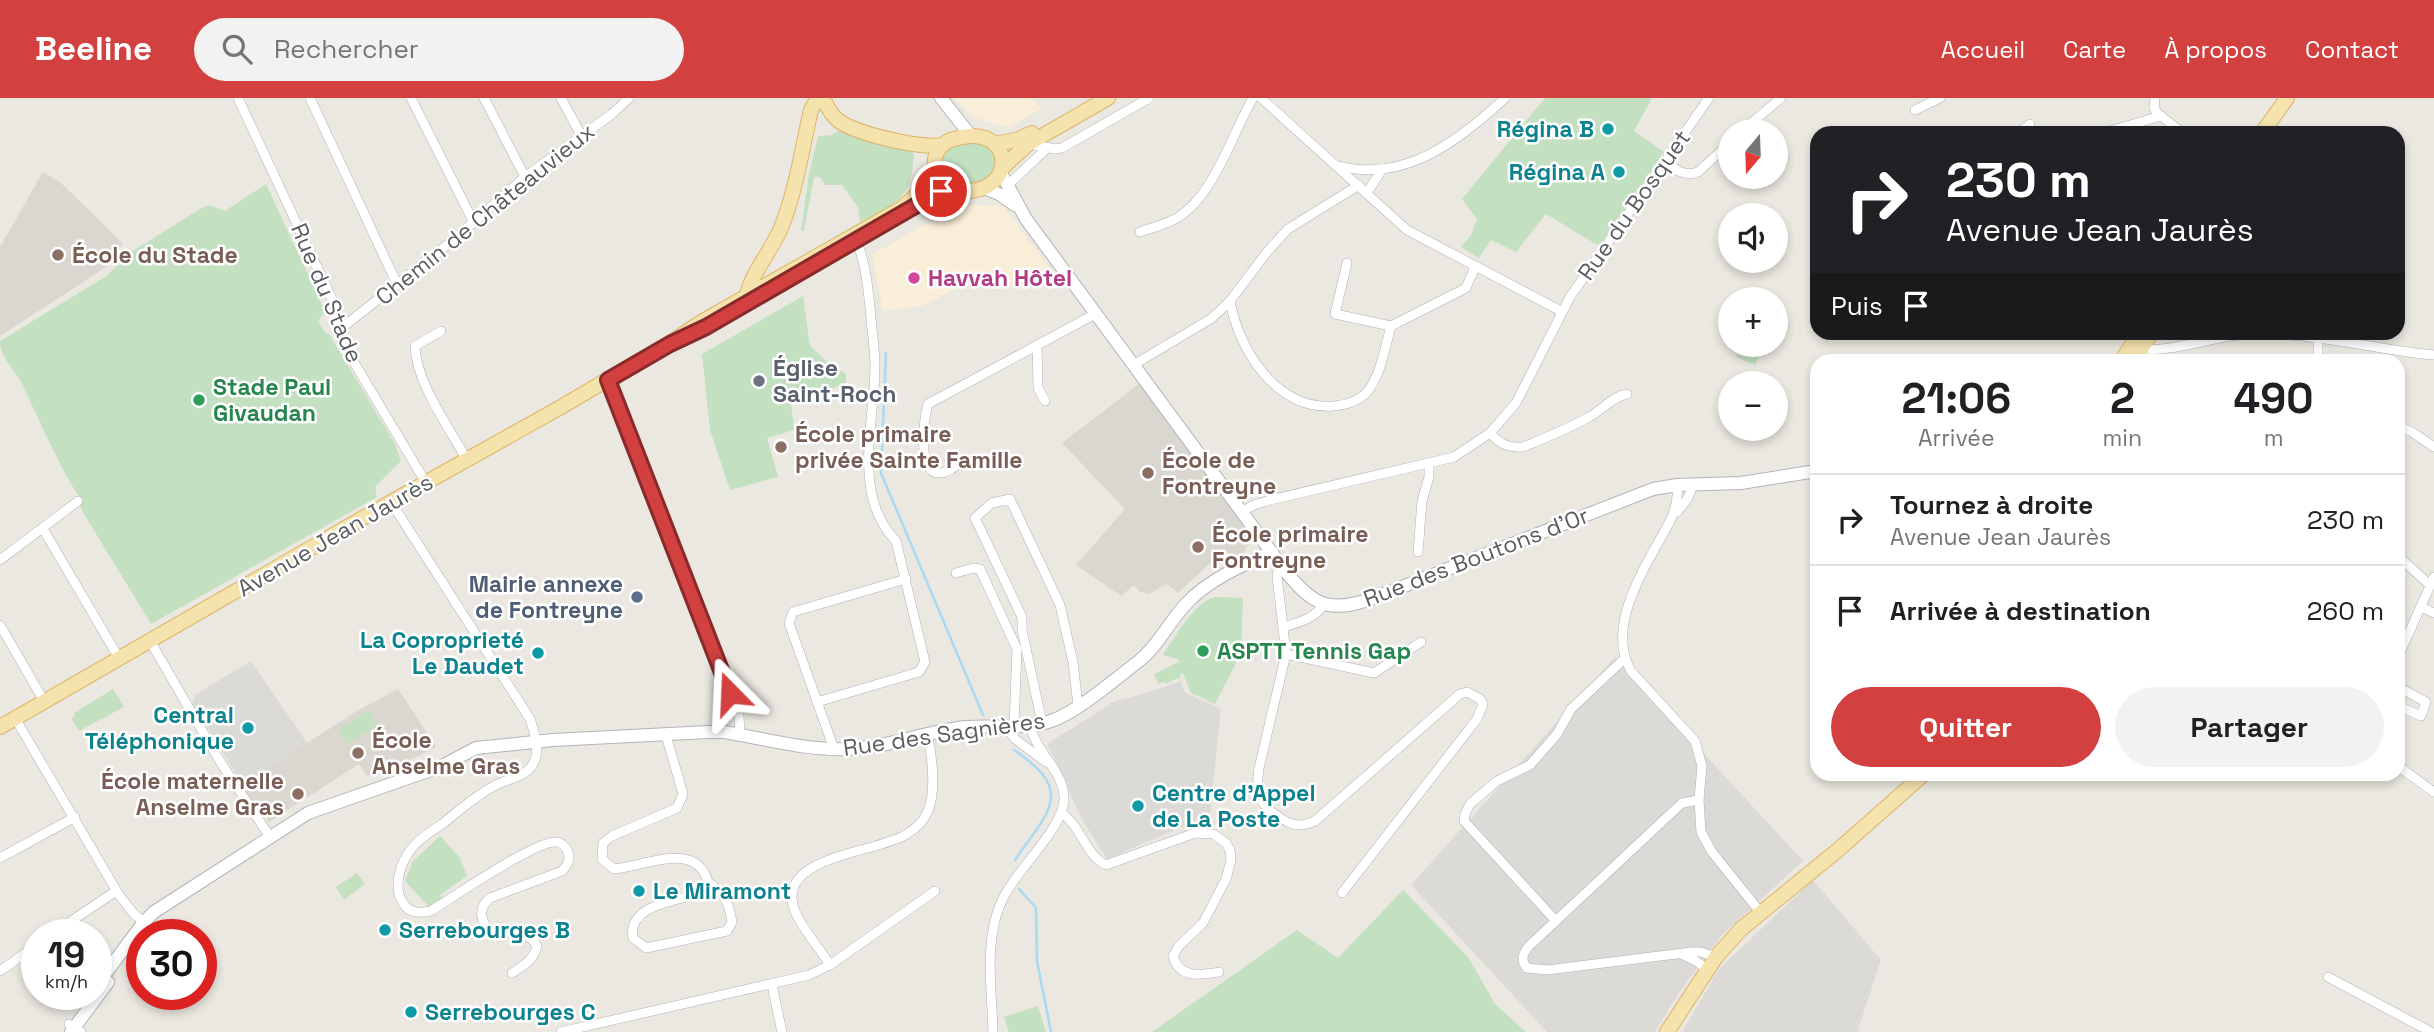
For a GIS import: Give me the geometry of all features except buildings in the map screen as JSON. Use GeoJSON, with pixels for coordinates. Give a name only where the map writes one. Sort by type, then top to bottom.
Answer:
{"type":"FeatureCollection","features":[{"type":"Feature","properties":{"kind":"main road"},"geometry":{"type":"LineString","coordinates":[[747,296],[751,281],[771,251],[787,212],[811,110],[821,98],[831,114],[842,123],[905,143],[934,146],[971,136],[983,137],[995,144],[1002,156],[1003,176],[1018,207],[1276,557],[1301,589],[1324,604]]}},
{"type":"Feature","properties":{"kind":"main road"},"geometry":{"type":"LineString","coordinates":[[941,98],[971,136]]}},
{"type":"Feature","properties":{"kind":"main road"},"geometry":{"type":"LineString","coordinates":[[995,144],[1026,137],[1094,98]]}},
{"type":"Feature","properties":{"kind":"main road"},"geometry":{"type":"LineString","coordinates":[[905,143],[924,155],[935,167],[940,180],[950,188],[962,191],[984,188],[1003,176],[1028,144],[1108,98]]}},
{"type":"Feature","properties":{"kind":"main road"},"geometry":{"type":"LineString","coordinates":[[2267,126],[2287,98]]}},
{"type":"Feature","properties":{"kind":"main road"},"geometry":{"type":"LineString","coordinates":[[2278,126],[2297,98]]}},
{"type":"Feature","properties":{"kind":"main road"},"geometry":{"type":"LineString","coordinates":[[935,167],[937,155],[946,143],[952,124],[951,112]]}},
{"type":"Feature","properties":{"kind":"main road","name":"Avenue Jean Jaurès"},"geometry":{"type":"LineString","coordinates":[[670,344],[706,327],[902,208],[916,197],[935,167]]}},
{"type":"Feature","properties":{"kind":"main road","name":"Avenue Jean Jaurès"},"geometry":{"type":"LineString","coordinates":[[0,727],[608,380],[747,296],[933,194],[950,188]]}},
{"type":"Feature","properties":{"kind":"main road"},"geometry":{"type":"LineString","coordinates":[[984,188],[1018,207]]}},
{"type":"Feature","properties":{"kind":"main road","name":"Rue des Boutons d'Or"},"geometry":{"type":"LineString","coordinates":[[1324,604],[1343,607],[1371,598],[1653,489],[1677,485],[1741,483],[1810,472]]}},
{"type":"Feature","properties":{"kind":"main road","name":"Rue des Sagnières"},"geometry":{"type":"LineString","coordinates":[[150,919],[154,912],[318,808],[429,771],[476,748],[536,741],[708,732],[834,749],[871,747],[927,733],[968,727],[1036,724],[1057,718],[1078,706],[1152,650],[1180,610],[1194,596],[1212,583],[1276,557]]}},
{"type":"Feature","properties":{"kind":"main road"},"geometry":{"type":"LineString","coordinates":[[1667,1032],[1712,964],[1741,929],[1838,850],[1916,781]]}},
{"type":"Feature","properties":{"kind":"main road"},"geometry":{"type":"LineString","coordinates":[[112,967],[126,950]]}},
{"type":"Feature","properties":{"kind":"main road"},"geometry":{"type":"LineString","coordinates":[[71,1029],[126,954]]}},
{"type":"Feature","properties":{"kind":"main road"},"geometry":{"type":"LineString","coordinates":[[71,1029],[82,1010]]}},
{"type":"Feature","properties":{"kind":"street","name":"Rue du Stade"},"geometry":{"type":"LineString","coordinates":[[238,98],[338,312],[343,344],[426,483]]}},
{"type":"Feature","properties":{"kind":"street"},"geometry":{"type":"LineString","coordinates":[[310,98],[397,284]]}},
{"type":"Feature","properties":{"kind":"street"},"geometry":{"type":"LineString","coordinates":[[411,98],[474,223]]}},
{"type":"Feature","properties":{"kind":"street"},"geometry":{"type":"LineString","coordinates":[[484,98],[525,177]]}},
{"type":"Feature","properties":{"kind":"street"},"geometry":{"type":"LineString","coordinates":[[561,98],[581,135]]}},
{"type":"Feature","properties":{"kind":"street","name":"Chemin de Châteauvieux"},"geometry":{"type":"LineString","coordinates":[[340,330],[474,223],[525,177],[612,114],[629,98]]}},
{"type":"Feature","properties":{"kind":"street"},"geometry":{"type":"LineString","coordinates":[[1028,144],[1062,148],[1149,98]]}},
{"type":"Feature","properties":{"kind":"street"},"geometry":{"type":"LineString","coordinates":[[1140,232],[1177,218],[1205,191],[1217,173],[1253,98]]}},
{"type":"Feature","properties":{"kind":"street"},"geometry":{"type":"LineString","coordinates":[[1261,98],[1406,230],[1561,313]]}},
{"type":"Feature","properties":{"kind":"street"},"geometry":{"type":"LineString","coordinates":[[1337,165],[1381,171],[1416,161],[1443,147],[1489,113],[1504,98]]}},
{"type":"Feature","properties":{"kind":"street","name":"Rue du Bosquet"},"geometry":{"type":"LineString","coordinates":[[1243,511],[1270,500],[1454,457],[1490,433],[1509,413],[1523,391],[1570,297],[1709,98]]}},
{"type":"Feature","properties":{"kind":"street"},"geometry":{"type":"LineString","coordinates":[[1756,119],[1781,98]]}},
{"type":"Feature","properties":{"kind":"street"},"geometry":{"type":"LineString","coordinates":[[1915,110],[1940,98]]}},
{"type":"Feature","properties":{"kind":"street"},"geometry":{"type":"LineString","coordinates":[[2155,98],[2154,108],[2174,126]]}},
{"type":"Feature","properties":{"kind":"street"},"geometry":{"type":"LineString","coordinates":[[2127,126],[2161,116]]}},
{"type":"Feature","properties":{"kind":"street"},"geometry":{"type":"LineString","coordinates":[[1003,176],[1046,148]]}},
{"type":"Feature","properties":{"kind":"street"},"geometry":{"type":"LineString","coordinates":[[1665,160],[1679,172],[1693,174],[1718,154]]}},
{"type":"Feature","properties":{"kind":"street"},"geometry":{"type":"LineString","coordinates":[[1367,193],[1381,171]]}},
{"type":"Feature","properties":{"kind":"street"},"geometry":{"type":"LineString","coordinates":[[1135,364],[1212,318],[1230,301],[1288,229],[1359,186]]}},
{"type":"Feature","properties":{"kind":"street"},"geometry":{"type":"LineString","coordinates":[[817,702],[919,671],[925,662],[896,541],[886,530],[871,490],[868,455],[875,362],[864,258],[856,237]]}},
{"type":"Feature","properties":{"kind":"street"},"geometry":{"type":"LineString","coordinates":[[1346,263],[1331,313],[1391,326],[1466,288],[1475,267]]}},
{"type":"Feature","properties":{"kind":"street"},"geometry":{"type":"LineString","coordinates":[[1230,301],[1233,319],[1252,359],[1285,393],[1313,405],[1343,405],[1356,400],[1367,391],[1377,373],[1391,326]]}},
{"type":"Feature","properties":{"kind":"street"},"geometry":{"type":"LineString","coordinates":[[965,460],[943,474],[935,473],[930,468],[923,454],[928,404],[1097,313]]}},
{"type":"Feature","properties":{"kind":"street"},"geometry":{"type":"LineString","coordinates":[[441,331],[415,346],[415,360],[427,388],[467,460]]}},
{"type":"Feature","properties":{"kind":"street"},"geometry":{"type":"LineString","coordinates":[[2139,345],[2160,350],[2208,340]]}},
{"type":"Feature","properties":{"kind":"street"},"geometry":{"type":"LineString","coordinates":[[2337,340],[2434,355]]}},
{"type":"Feature","properties":{"kind":"street"},"geometry":{"type":"LineString","coordinates":[[1037,345],[1038,388],[1045,401]]}},
{"type":"Feature","properties":{"kind":"street"},"geometry":{"type":"LineString","coordinates":[[608,380],[739,716],[740,735]]}},
{"type":"Feature","properties":{"kind":"street"},"geometry":{"type":"LineString","coordinates":[[1490,433],[1505,445],[1523,447],[1577,424],[1620,395],[1627,394]]}},
{"type":"Feature","properties":{"kind":"street"},"geometry":{"type":"LineString","coordinates":[[2405,429],[2434,447]]}},
{"type":"Feature","properties":{"kind":"street"},"geometry":{"type":"LineString","coordinates":[[1418,552],[1422,501],[1429,477],[1429,463]]}},
{"type":"Feature","properties":{"kind":"street"},"geometry":{"type":"LineString","coordinates":[[1674,516],[1678,497],[1677,485]]}},
{"type":"Feature","properties":{"kind":"street"},"geometry":{"type":"LineString","coordinates":[[1693,485],[1688,498],[1674,516],[1641,575],[1629,604],[1623,631],[1624,659],[1631,671],[1695,741],[1702,766],[1699,800],[1701,832],[1705,842],[1761,913]]}},
{"type":"Feature","properties":{"kind":"street"},"geometry":{"type":"LineString","coordinates":[[993,1032],[993,926],[1011,883],[1054,827],[1064,800],[1063,790],[1037,746],[1022,617],[975,518],[992,503],[1010,499],[1060,605],[1073,662],[1078,706]]}},
{"type":"Feature","properties":{"kind":"street"},"geometry":{"type":"LineString","coordinates":[[0,560],[78,501]]}},
{"type":"Feature","properties":{"kind":"street"},"geometry":{"type":"LineString","coordinates":[[391,502],[530,719],[536,741],[536,757],[530,769],[487,790],[414,845],[406,858],[398,883],[402,903],[411,911],[431,911],[544,844],[555,841],[563,844],[569,854],[568,864],[562,871],[490,898],[483,905],[481,915],[489,932],[522,933],[532,937],[537,946],[529,961],[512,973]]}},
{"type":"Feature","properties":{"kind":"street"},"geometry":{"type":"LineString","coordinates":[[43,529],[119,658]]}},
{"type":"Feature","properties":{"kind":"street"},"geometry":{"type":"LineString","coordinates":[[1276,557],[1286,654],[1259,768],[1259,796],[1264,804],[1293,824],[1307,824],[1324,815],[1461,694],[1467,692],[1475,695],[1483,704],[1477,719],[1342,893]]}},
{"type":"Feature","properties":{"kind":"street"},"geometry":{"type":"LineString","coordinates":[[2405,561],[2432,581],[2405,642]]}},
{"type":"Feature","properties":{"kind":"street"},"geometry":{"type":"LineString","coordinates":[[956,573],[973,568],[980,569],[1012,634],[1017,649],[1010,726],[1015,739],[1049,764]]}},
{"type":"Feature","properties":{"kind":"street"},"geometry":{"type":"LineString","coordinates":[[834,749],[789,623],[793,612],[906,579]]}},
{"type":"Feature","properties":{"kind":"street"},"geometry":{"type":"LineString","coordinates":[[1283,628],[1309,619],[1319,612],[1324,604]]}},
{"type":"Feature","properties":{"kind":"street"},"geometry":{"type":"LineString","coordinates":[[2421,607],[2434,612]]}},
{"type":"Feature","properties":{"kind":"street"},"geometry":{"type":"LineString","coordinates":[[0,625],[44,701]]}},
{"type":"Feature","properties":{"kind":"street"},"geometry":{"type":"LineString","coordinates":[[150,640],[221,763],[270,837]]}},
{"type":"Feature","properties":{"kind":"street"},"geometry":{"type":"LineString","coordinates":[[1286,654],[1374,673],[1420,642]]}},
{"type":"Feature","properties":{"kind":"street"},"geometry":{"type":"LineString","coordinates":[[1556,921],[1464,821],[1465,814],[1470,804],[1497,780],[1530,765],[1556,734],[1572,709],[1624,659]]}},
{"type":"Feature","properties":{"kind":"street"},"geometry":{"type":"LineString","coordinates":[[2405,691],[2426,702],[2421,716],[2405,709]]}},
{"type":"Feature","properties":{"kind":"street"},"geometry":{"type":"LineString","coordinates":[[15,718],[116,891],[137,919]]}},
{"type":"Feature","properties":{"kind":"street"},"geometry":{"type":"LineString","coordinates":[[830,965],[795,911],[792,896],[794,884],[804,873],[823,862],[904,836],[920,823],[928,812],[933,796],[927,733]]}},
{"type":"Feature","properties":{"kind":"street"},"geometry":{"type":"LineString","coordinates":[[666,735],[683,794],[681,802],[677,808],[612,836],[604,842],[602,859],[614,869],[671,857],[680,858],[699,866],[706,874],[707,890],[644,911],[635,919],[633,939],[646,948],[727,931],[732,922],[727,898],[719,888],[708,881]]}},
{"type":"Feature","properties":{"kind":"street"},"geometry":{"type":"LineString","coordinates":[[2405,771],[2434,792]]}},
{"type":"Feature","properties":{"kind":"street"},"geometry":{"type":"LineString","coordinates":[[1699,800],[1682,803],[1524,952],[1523,964],[1527,968],[1547,970],[1701,952],[1712,964]]}},
{"type":"Feature","properties":{"kind":"street"},"geometry":{"type":"LineString","coordinates":[[1061,813],[1076,829],[1097,860],[1106,865],[1195,833],[1213,834],[1226,843],[1231,860],[1226,879],[1203,923],[1179,946],[1173,956],[1177,967],[1189,974],[1219,972]]}},
{"type":"Feature","properties":{"kind":"street"},"geometry":{"type":"LineString","coordinates":[[0,858],[75,817]]}},
{"type":"Feature","properties":{"kind":"street"},"geometry":{"type":"LineString","coordinates":[[74,919],[116,891]]}},
{"type":"Feature","properties":{"kind":"street"},"geometry":{"type":"LineString","coordinates":[[561,1032],[809,975],[830,965],[935,891]]}},
{"type":"Feature","properties":{"kind":"street"},"geometry":{"type":"LineString","coordinates":[[1683,955],[1712,964]]}},
{"type":"Feature","properties":{"kind":"street"},"geometry":{"type":"LineString","coordinates":[[0,971],[21,956]]}},
{"type":"Feature","properties":{"kind":"street"},"geometry":{"type":"LineString","coordinates":[[2328,977],[2431,1032]]}},
{"type":"Feature","properties":{"kind":"street"},"geometry":{"type":"LineString","coordinates":[[772,985],[782,1032]]}},
{"type":"Feature","properties":{"kind":"shaded area"},"geometry":{"type":"Polygon","coordinates":[[[953,98],[1031,98],[1042,108],[1009,127],[1003,127],[974,117],[953,98]]]}},
{"type":"Feature","properties":{"kind":"shaded area","name":"École du Stade"},"geometry":{"type":"Polygon","coordinates":[[[43,172],[61,183],[123,244],[102,270],[0,336],[0,247],[43,172]]]}},
{"type":"Feature","properties":{"kind":"shaded area"},"geometry":{"type":"Polygon","coordinates":[[[959,205],[1003,206],[1053,273],[1002,288],[965,284],[922,306],[883,311],[872,255],[959,205]]]}},
{"type":"Feature","properties":{"kind":"shaded area","name":"École de Fontreyne"},"geometry":{"type":"Polygon","coordinates":[[[1140,383],[1249,532],[1250,540],[1245,551],[1232,559],[1225,549],[1178,593],[1167,584],[1149,594],[1140,592],[1134,585],[1121,596],[1076,565],[1125,509],[1062,443],[1140,383]]]}},
{"type":"Feature","properties":{"kind":"shaded area"},"geometry":{"type":"Polygon","coordinates":[[[1615,657],[1803,861],[1722,935],[1681,990],[1655,1032],[1547,1032],[1411,885],[1615,657]]]}},
{"type":"Feature","properties":{"kind":"shaded area"},"geometry":{"type":"Polygon","coordinates":[[[251,661],[307,743],[242,784],[193,704],[195,695],[251,661]]]}},
{"type":"Feature","properties":{"kind":"shaded area"},"geometry":{"type":"Polygon","coordinates":[[[1181,681],[1184,692],[1221,709],[1210,815],[1107,859],[1081,818],[1047,744],[1115,701],[1181,681]]]}},
{"type":"Feature","properties":{"kind":"shaded area","name":"École Anselme Gras"},"geometry":{"type":"Polygon","coordinates":[[[398,689],[436,747],[404,763],[367,776],[359,764],[269,822],[260,807],[254,810],[238,785],[357,711],[398,689]]]}},
{"type":"Feature","properties":{"kind":"shaded area"},"geometry":{"type":"Polygon","coordinates":[[[1813,880],[1881,960],[1859,1032],[1682,1032],[1719,969],[1813,880]]]}},
{"type":"Feature","properties":{"kind":"green space"},"geometry":{"type":"Polygon","coordinates":[[[1545,98],[1652,98],[1634,131],[1664,152],[1599,246],[1546,214],[1516,252],[1491,240],[1479,258],[1461,247],[1471,235],[1477,219],[1462,199],[1545,98]]]}},
{"type":"Feature","properties":{"kind":"green space"},"geometry":{"type":"Polygon","coordinates":[[[838,131],[914,153],[910,181],[906,190],[893,204],[860,222],[858,207],[842,185],[825,185],[820,177],[814,177],[804,231],[801,231],[809,174],[818,136],[832,135],[838,131]]]}},
{"type":"Feature","properties":{"kind":"green space"},"geometry":{"type":"Polygon","coordinates":[[[972,142],[985,146],[993,153],[996,161],[994,169],[980,181],[968,184],[954,182],[942,170],[944,152],[954,145],[972,142]]]}},
{"type":"Feature","properties":{"kind":"green space","name":"Stade Paul Givaudan"},"geometry":{"type":"Polygon","coordinates":[[[266,184],[325,311],[318,321],[326,334],[329,334],[395,444],[401,461],[375,487],[377,497],[151,624],[84,514],[78,502],[81,500],[22,384],[5,358],[0,341],[108,275],[125,256],[203,207],[209,205],[225,211],[266,184]]]}},
{"type":"Feature","properties":{"kind":"green space"},"geometry":{"type":"Polygon","coordinates":[[[926,203],[926,210],[866,245],[867,238],[926,203]]]}},
{"type":"Feature","properties":{"kind":"green space"},"geometry":{"type":"Polygon","coordinates":[[[819,265],[822,270],[732,322],[728,317],[819,265]]]}},
{"type":"Feature","properties":{"kind":"green space"},"geometry":{"type":"Polygon","coordinates":[[[803,296],[810,346],[829,364],[846,374],[846,383],[791,403],[794,430],[767,438],[778,477],[730,490],[710,430],[702,354],[803,296]]]}},
{"type":"Feature","properties":{"kind":"green space"},"geometry":{"type":"Polygon","coordinates":[[[1736,357],[1759,357],[1755,365],[1736,357]]]}},
{"type":"Feature","properties":{"kind":"green space","name":"ASPTT Tennis Gap"},"geometry":{"type":"Polygon","coordinates":[[[1215,597],[1243,598],[1238,659],[1215,704],[1191,693],[1183,673],[1180,674],[1181,677],[1165,684],[1164,681],[1158,684],[1154,674],[1179,662],[1178,659],[1163,655],[1200,605],[1215,597]]]}},
{"type":"Feature","properties":{"kind":"green space"},"geometry":{"type":"Polygon","coordinates":[[[113,689],[124,707],[79,731],[71,718],[75,716],[74,713],[113,689]]]}},
{"type":"Feature","properties":{"kind":"green space"},"geometry":{"type":"Polygon","coordinates":[[[369,711],[378,725],[347,744],[338,730],[369,711]]]}},
{"type":"Feature","properties":{"kind":"green space"},"geometry":{"type":"Polygon","coordinates":[[[440,836],[460,858],[467,876],[440,895],[442,899],[429,907],[405,881],[413,861],[440,836]]]}},
{"type":"Feature","properties":{"kind":"green space"},"geometry":{"type":"Polygon","coordinates":[[[357,873],[365,884],[344,900],[336,887],[357,873]]]}},
{"type":"Feature","properties":{"kind":"green space"},"geometry":{"type":"Polygon","coordinates":[[[1403,890],[1468,957],[1495,1004],[1526,1032],[1152,1032],[1297,930],[1338,958],[1403,890]]]}},
{"type":"Feature","properties":{"kind":"green space"},"geometry":{"type":"Polygon","coordinates":[[[1038,1006],[1046,1032],[1009,1032],[1004,1017],[1038,1006]]]}},
{"type":"Feature","properties":{"kind":"waterway"},"geometry":{"type":"LineString","coordinates":[[886,353],[881,473],[983,715]]}},
{"type":"Feature","properties":{"kind":"waterway"},"geometry":{"type":"LineString","coordinates":[[1014,750],[1033,765],[1045,778],[1051,790],[1046,814],[1015,860]]}},
{"type":"Feature","properties":{"kind":"waterway"},"geometry":{"type":"LineString","coordinates":[[1019,889],[1036,908],[1037,961],[1051,1032]]}},
{"type":"Feature","properties":{"kind":"place","name":"Régina B"},"geometry":{"type":"Point","coordinates":[1608,129]}},
{"type":"Feature","properties":{"kind":"place","name":"Régina A"},"geometry":{"type":"Point","coordinates":[1619,172]}},
{"type":"Feature","properties":{"kind":"place","name":"École du Stade"},"geometry":{"type":"Point","coordinates":[58,255]}},
{"type":"Feature","properties":{"kind":"place","name":"Havvah Hôtel"},"geometry":{"type":"Point","coordinates":[914,278]}},
{"type":"Feature","properties":{"kind":"place","name":"Église Saint-Roch"},"geometry":{"type":"Point","coordinates":[759,381]}},
{"type":"Feature","properties":{"kind":"place","name":"Stade Paul Givaudan"},"geometry":{"type":"Point","coordinates":[199,400]}},
{"type":"Feature","properties":{"kind":"place","name":"École primaire privée Sainte Famille"},"geometry":{"type":"Point","coordinates":[781,447]}},
{"type":"Feature","properties":{"kind":"place","name":"École de Fontreyne"},"geometry":{"type":"Point","coordinates":[1148,473]}},
{"type":"Feature","properties":{"kind":"place","name":"École primaire Fontreyne"},"geometry":{"type":"Point","coordinates":[1198,547]}},
{"type":"Feature","properties":{"kind":"place","name":"Mairie annexe de Fontreyne"},"geometry":{"type":"Point","coordinates":[637,597]}},
{"type":"Feature","properties":{"kind":"place","name":"ASPTT Tennis Gap"},"geometry":{"type":"Point","coordinates":[1203,651]}},
{"type":"Feature","properties":{"kind":"place","name":"La Coproprieté Le Daudet"},"geometry":{"type":"Point","coordinates":[538,653]}},
{"type":"Feature","properties":{"kind":"place","name":"Central Téléphonique"},"geometry":{"type":"Point","coordinates":[248,728]}},
{"type":"Feature","properties":{"kind":"place","name":"École Anselme Gras"},"geometry":{"type":"Point","coordinates":[358,753]}},
{"type":"Feature","properties":{"kind":"place","name":"École maternelle Anselme Gras"},"geometry":{"type":"Point","coordinates":[298,794]}},
{"type":"Feature","properties":{"kind":"place","name":"Centre d'Appel de La Poste"},"geometry":{"type":"Point","coordinates":[1138,806]}},
{"type":"Feature","properties":{"kind":"place","name":"Le Miramont"},"geometry":{"type":"Point","coordinates":[639,891]}},
{"type":"Feature","properties":{"kind":"place","name":"Serrebourges B"},"geometry":{"type":"Point","coordinates":[385,930]}},
{"type":"Feature","properties":{"kind":"place","name":"Serrebourges C"},"geometry":{"type":"Point","coordinates":[411,1012]}},
{"type":"Feature","properties":{"kind":"route"},"geometry":{"type":"LineString","coordinates":[[730,693],[608,380],[670,344],[706,327],[941,191]]}}]}
